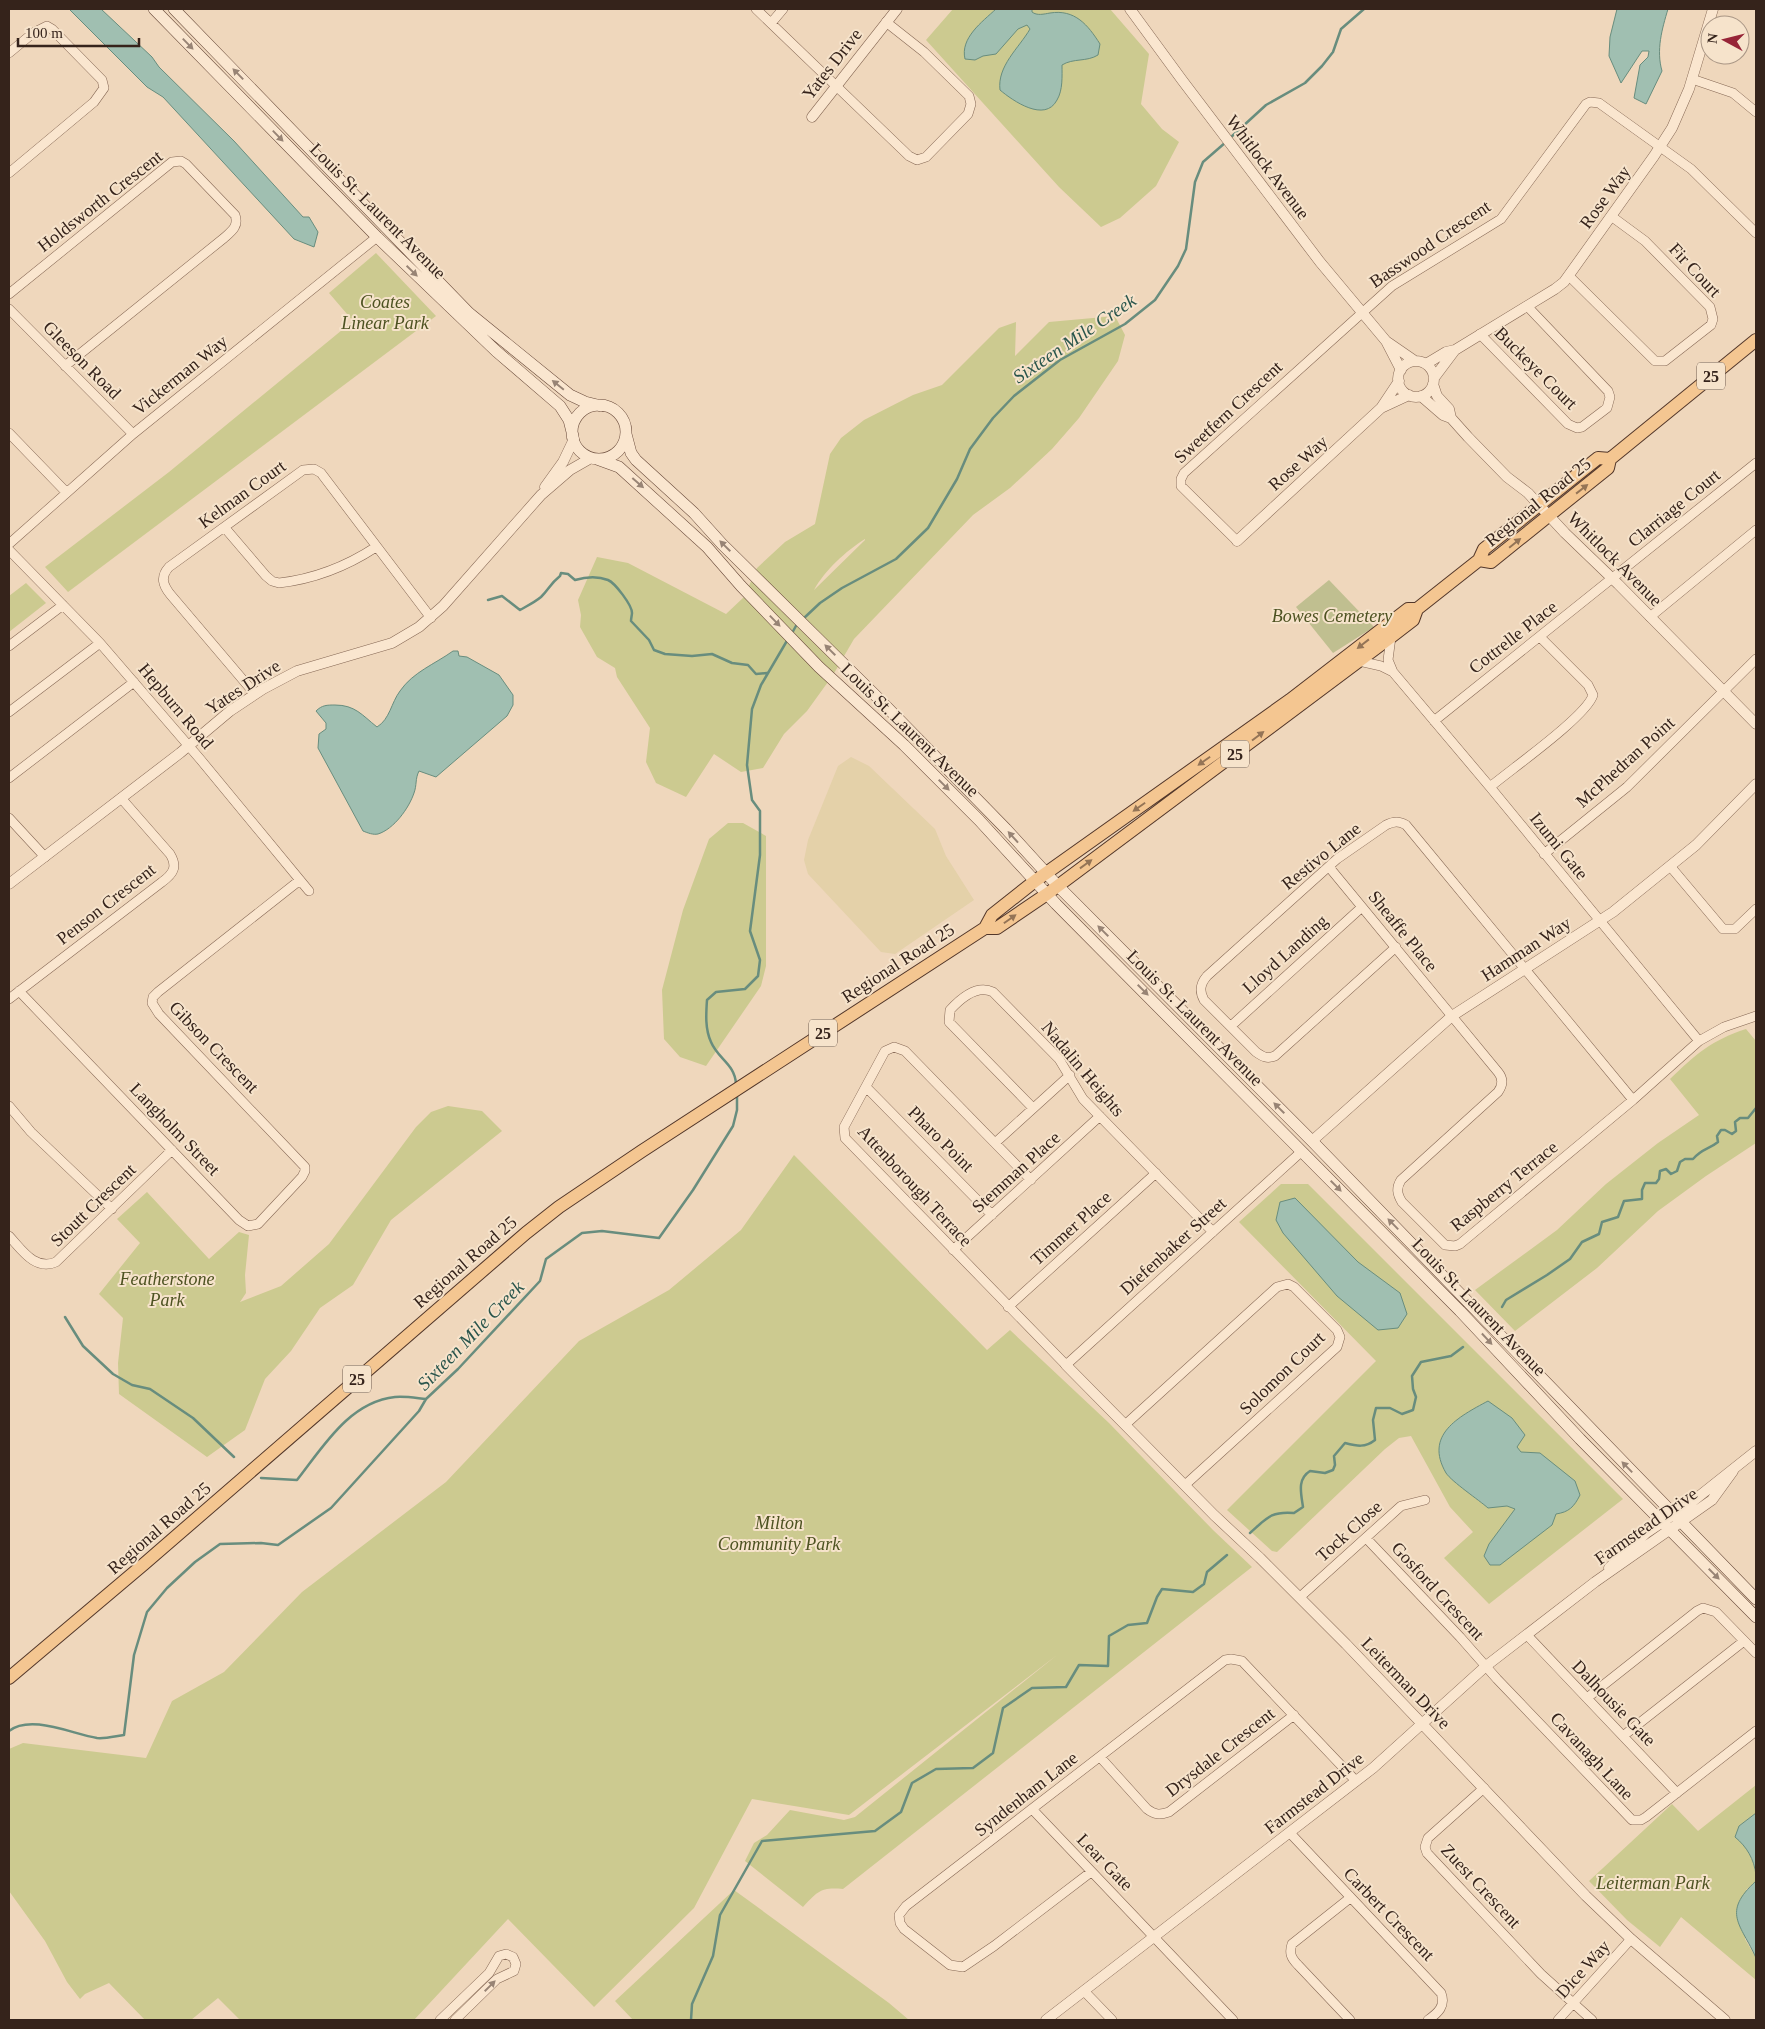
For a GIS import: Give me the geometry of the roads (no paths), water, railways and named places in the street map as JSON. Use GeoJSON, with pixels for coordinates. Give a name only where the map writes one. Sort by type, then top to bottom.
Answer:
{"type":"FeatureCollection","features":[{"type":"Feature","properties":{"kind":"main road","name":"Louis St. Laurent Avenue"},"geometry":{"type":"LineString","coordinates":[[154,9],[377,237],[496,351],[560,406],[566,415],[573,438]]}},
{"type":"Feature","properties":{"kind":"main road","name":"Louis St. Laurent Avenue"},"geometry":{"type":"LineString","coordinates":[[174,9],[469,313],[570,395],[585,402],[601,406]]}},
{"type":"Feature","properties":{"kind":"main road","name":"Regional Road 25"},"geometry":{"type":"LineString","coordinates":[[1479,560],[1491,562],[1549,516],[1608,468],[1610,459],[1756,340]]}},
{"type":"Feature","properties":{"kind":"main road"},"geometry":{"type":"LineString","coordinates":[[601,406],[607,407],[618,414],[625,425],[626,434],[620,449],[613,455],[594,459],[581,452],[573,438],[573,429],[578,417],[588,408],[601,406]]}},
{"type":"Feature","properties":{"kind":"main road","name":"Louis St. Laurent Avenue"},"geometry":{"type":"LineString","coordinates":[[626,434],[631,453],[636,460],[694,513],[1000,823],[1046,873],[1052,890],[1301,1152],[1460,1311],[1580,1440],[1756,1617]]}},
{"type":"Feature","properties":{"kind":"main road","name":"Regional Road 25"},"geometry":{"type":"LineString","coordinates":[[985,928],[997,928],[1052,890],[1391,637],[1413,620],[1417,609],[1479,560],[1484,549],[1598,458],[1610,459]]}},
{"type":"Feature","properties":{"kind":"main road","name":"Louis St. Laurent Avenue"},"geometry":{"type":"LineString","coordinates":[[594,459],[619,467],[648,491],[707,547],[741,586],[819,667],[870,716],[904,745],[966,807],[1035,881],[1052,890],[1312,1141],[1756,1599]]}},
{"type":"Feature","properties":{"kind":"main road","name":"Regional Road 25"},"geometry":{"type":"LineString","coordinates":[[9,1678],[144,1564],[526,1233],[559,1207],[721,1099],[985,928],[992,915],[1035,881],[1290,700],[1408,609],[1417,609]]}},
{"type":"Feature","properties":{"kind":"street"},"geometry":{"type":"LineString","coordinates":[[756,9],[772,22],[909,156],[917,160],[926,157],[968,114],[969,96],[924,52],[886,22]]}},
{"type":"Feature","properties":{"kind":"street"},"geometry":{"type":"LineString","coordinates":[[772,22],[783,9]]}},
{"type":"Feature","properties":{"kind":"street","name":"Yates Drive"},"geometry":{"type":"LineString","coordinates":[[812,117],[897,9]]}},
{"type":"Feature","properties":{"kind":"street","name":"Whitlock Avenue"},"geometry":{"type":"LineString","coordinates":[[1130,9],[1301,236],[1386,341],[1401,370]]}},
{"type":"Feature","properties":{"kind":"street","name":"Rose Way"},"geometry":{"type":"LineString","coordinates":[[1426,364],[1446,352],[1455,350],[1555,289],[1568,276],[1660,147],[1680,111],[1692,79],[1713,9]]}},
{"type":"Feature","properties":{"kind":"street"},"geometry":{"type":"LineString","coordinates":[[9,53],[33,33],[47,26],[102,80],[104,88],[94,102],[9,173]]}},
{"type":"Feature","properties":{"kind":"street"},"geometry":{"type":"LineString","coordinates":[[1692,79],[1733,93],[1756,112]]}},
{"type":"Feature","properties":{"kind":"street","name":"Basswood Crescent"},"geometry":{"type":"LineString","coordinates":[[1362,312],[1392,286],[1501,219],[1586,104],[1599,104],[1660,147]]}},
{"type":"Feature","properties":{"kind":"street"},"geometry":{"type":"LineString","coordinates":[[1660,147],[1702,179],[1756,233]]}},
{"type":"Feature","properties":{"kind":"street","name":"Holdsworth Crescent"},"geometry":{"type":"LineString","coordinates":[[9,294],[172,162],[181,161],[186,164],[235,215],[237,223],[224,238],[65,366]]}},
{"type":"Feature","properties":{"kind":"street","name":"Fir Court"},"geometry":{"type":"LineString","coordinates":[[1568,276],[1654,362],[1665,361],[1711,325],[1713,319],[1710,307],[1645,241],[1611,216]]}},
{"type":"Feature","properties":{"kind":"street","name":"Vickerman Way"},"geometry":{"type":"LineString","coordinates":[[9,544],[133,434],[377,237]]}},
{"type":"Feature","properties":{"kind":"street","name":"Buckeye Court"},"geometry":{"type":"LineString","coordinates":[[1480,334],[1568,424],[1577,428],[1586,425],[1607,408],[1610,397],[1608,391],[1527,306]]}},
{"type":"Feature","properties":{"kind":"street","name":"Gleeson Road"},"geometry":{"type":"LineString","coordinates":[[9,309],[133,434]]}},
{"type":"Feature","properties":{"kind":"street","name":"Sweetfern Crescent"},"geometry":{"type":"LineString","coordinates":[[1237,541],[1181,486],[1180,479],[1184,472],[1362,312]]}},
{"type":"Feature","properties":{"kind":"street","name":"Whitlock Avenue"},"geometry":{"type":"LineString","coordinates":[[1386,341],[1415,361]]}},
{"type":"Feature","properties":{"kind":"street","name":"Rose Way"},"geometry":{"type":"LineString","coordinates":[[1434,381],[1455,350]]}},
{"type":"Feature","properties":{"kind":"street"},"geometry":{"type":"LineString","coordinates":[[1415,361],[1426,364],[1433,373],[1434,381],[1426,393],[1421,396],[1409,395],[1404,392],[1399,381],[1401,370],[1405,365],[1415,361]]}},
{"type":"Feature","properties":{"kind":"street","name":"Rose Way"},"geometry":{"type":"LineString","coordinates":[[1237,541],[1382,408],[1399,381]]}},
{"type":"Feature","properties":{"kind":"street","name":"Whitlock Avenue"},"geometry":{"type":"LineString","coordinates":[[1434,381],[1437,396],[1449,409],[1451,418]]}},
{"type":"Feature","properties":{"kind":"street","name":"Rose Way"},"geometry":{"type":"LineString","coordinates":[[1382,408],[1409,395]]}},
{"type":"Feature","properties":{"kind":"street","name":"Whitlock Avenue"},"geometry":{"type":"LineString","coordinates":[[1421,396],[1443,415],[1451,418],[1507,477],[1528,493],[1756,724]]}},
{"type":"Feature","properties":{"kind":"street"},"geometry":{"type":"LineString","coordinates":[[9,434],[66,492]]}},
{"type":"Feature","properties":{"kind":"street","name":"Yates Drive"},"geometry":{"type":"LineString","coordinates":[[541,495],[546,484],[563,462],[573,438]]}},
{"type":"Feature","properties":{"kind":"street","name":"Yates Drive"},"geometry":{"type":"LineString","coordinates":[[9,884],[254,694],[297,672],[392,643],[419,627],[431,618],[455,593],[541,495],[570,470],[594,459]]}},
{"type":"Feature","properties":{"kind":"street","name":"Clarriage Court"},"geometry":{"type":"LineString","coordinates":[[1612,578],[1756,463]]}},
{"type":"Feature","properties":{"kind":"street","name":"Kelman Court"},"geometry":{"type":"LineString","coordinates":[[254,694],[170,594],[163,583],[164,574],[169,568],[298,473],[311,468],[321,473],[431,618]]}},
{"type":"Feature","properties":{"kind":"street"},"geometry":{"type":"LineString","coordinates":[[225,528],[266,576],[275,583],[282,583],[338,568],[357,560],[376,547]]}},
{"type":"Feature","properties":{"kind":"street"},"geometry":{"type":"LineString","coordinates":[[1650,616],[1756,530]]}},
{"type":"Feature","properties":{"kind":"street","name":"Hepburn Road"},"geometry":{"type":"LineString","coordinates":[[9,550],[100,643],[309,891]]}},
{"type":"Feature","properties":{"kind":"street","name":"Cottrelle Place"},"geometry":{"type":"LineString","coordinates":[[1434,721],[1612,578]]}},
{"type":"Feature","properties":{"kind":"street"},"geometry":{"type":"LineString","coordinates":[[9,646],[63,605]]}},
{"type":"Feature","properties":{"kind":"street"},"geometry":{"type":"LineString","coordinates":[[1391,637],[1388,660],[1393,672]]}},
{"type":"Feature","properties":{"kind":"street"},"geometry":{"type":"LineString","coordinates":[[1490,787],[1561,730],[1591,702],[1593,695],[1588,685],[1540,637]]}},
{"type":"Feature","properties":{"kind":"street"},"geometry":{"type":"LineString","coordinates":[[9,712],[100,643]]}},
{"type":"Feature","properties":{"kind":"street","name":"McPhedran Point"},"geometry":{"type":"LineString","coordinates":[[1544,854],[1627,787],[1756,659]]}},
{"type":"Feature","properties":{"kind":"street","name":"Izumi Gate"},"geometry":{"type":"LineString","coordinates":[[1359,661],[1381,666],[1393,672],[1699,1041]]}},
{"type":"Feature","properties":{"kind":"street"},"geometry":{"type":"LineString","coordinates":[[9,778],[134,682]]}},
{"type":"Feature","properties":{"kind":"street","name":"Hamman Way"},"geometry":{"type":"LineString","coordinates":[[1312,1141],[1452,1016],[1599,921],[1670,866],[1696,844],[1756,784]]}},
{"type":"Feature","properties":{"kind":"street","name":"Penson Crescent"},"geometry":{"type":"LineString","coordinates":[[9,999],[162,882],[173,871],[173,860],[170,854],[122,798]]}},
{"type":"Feature","properties":{"kind":"street"},"geometry":{"type":"LineString","coordinates":[[9,818],[45,857]]}},
{"type":"Feature","properties":{"kind":"street","name":"Restivo Lane"},"geometry":{"type":"LineString","coordinates":[[1396,947],[1275,1056],[1270,1058],[1260,1055],[1204,1000],[1201,994],[1202,982],[1329,867],[1386,825],[1391,822],[1401,822],[1406,825],[1634,1100]]}},
{"type":"Feature","properties":{"kind":"street"},"geometry":{"type":"LineString","coordinates":[[1670,866],[1723,929],[1735,929],[1756,909]]}},
{"type":"Feature","properties":{"kind":"street","name":"Sheaffe Place"},"geometry":{"type":"LineString","coordinates":[[1329,867],[1452,1016]]}},
{"type":"Feature","properties":{"kind":"street","name":"Gibson Crescent"},"geometry":{"type":"LineString","coordinates":[[300,880],[158,992],[153,997],[152,1003],[159,1014],[305,1167]]}},
{"type":"Feature","properties":{"kind":"street","name":"Lloyd Landing"},"geometry":{"type":"LineString","coordinates":[[1231,1026],[1362,907]]}},
{"type":"Feature","properties":{"kind":"street","name":"Nadalin Heights"},"geometry":{"type":"LineString","coordinates":[[1033,1108],[951,1024],[950,1010],[977,990],[990,991],[1059,1059],[1083,1099],[1213,1232]]}},
{"type":"Feature","properties":{"kind":"street","name":"Langholm Street"},"geometry":{"type":"LineString","coordinates":[[19,991],[239,1220],[248,1226],[258,1224],[262,1220],[302,1177],[305,1167]]}},
{"type":"Feature","properties":{"kind":"street","name":"Raspberry Terrace"},"geometry":{"type":"LineString","coordinates":[[1452,1016],[1500,1075],[1502,1083],[1498,1092],[1401,1180],[1397,1191],[1402,1202],[1445,1245],[1455,1246],[1460,1244],[1634,1100],[1699,1041],[1724,1027],[1756,1016]]}},
{"type":"Feature","properties":{"kind":"street","name":"Attenborough Terrace"},"geometry":{"type":"LineString","coordinates":[[1031,1180],[902,1049],[894,1047],[885,1051],[844,1127],[845,1138],[1066,1365]]}},
{"type":"Feature","properties":{"kind":"street"},"geometry":{"type":"LineString","coordinates":[[995,1143],[1070,1076]]}},
{"type":"Feature","properties":{"kind":"street","name":"Pharo Point"},"geometry":{"type":"LineString","coordinates":[[866,1087],[992,1215]]}},
{"type":"Feature","properties":{"kind":"street"},"geometry":{"type":"LineString","coordinates":[[9,1106],[32,1132],[112,1209]]}},
{"type":"Feature","properties":{"kind":"street","name":"Stemman Place"},"geometry":{"type":"LineString","coordinates":[[953,1250],[1100,1116]]}},
{"type":"Feature","properties":{"kind":"street","name":"Stoutt Crescent"},"geometry":{"type":"LineString","coordinates":[[9,1236],[34,1262],[50,1265],[58,1260],[172,1150]]}},
{"type":"Feature","properties":{"kind":"street","name":"Diefenbaker Street"},"geometry":{"type":"LineString","coordinates":[[1066,1365],[1301,1152]]}},
{"type":"Feature","properties":{"kind":"street","name":"Timmer Place"},"geometry":{"type":"LineString","coordinates":[[1008,1307],[1156,1173]]}},
{"type":"Feature","properties":{"kind":"street","name":"Solomon Court"},"geometry":{"type":"LineString","coordinates":[[1126,1424],[1270,1293],[1282,1285],[1294,1287],[1337,1330],[1340,1337],[1337,1347],[1185,1485]]}},
{"type":"Feature","properties":{"kind":"street","name":"Leiterman Drive"},"geometry":{"type":"LineString","coordinates":[[1066,1365],[1300,1597],[1586,1896],[1631,1939],[1725,2020]]}},
{"type":"Feature","properties":{"kind":"street","name":"Farmstead Drive"},"geometry":{"type":"LineString","coordinates":[[1046,2020],[1356,1782],[1486,1666],[1594,1582],[1646,1533],[1666,1526],[1677,1519],[1756,1451]]}},
{"type":"Feature","properties":{"kind":"street","name":"Tock Close"},"geometry":{"type":"LineString","coordinates":[[1300,1597],[1401,1506],[1425,1500]]}},
{"type":"Feature","properties":{"kind":"street","name":"Gosford Crescent"},"geometry":{"type":"LineString","coordinates":[[1366,1538],[1486,1666]]}},
{"type":"Feature","properties":{"kind":"street","name":"Cavanagh Lane"},"geometry":{"type":"LineString","coordinates":[[1587,1698],[1703,1608],[1716,1612],[1756,1653]]}},
{"type":"Feature","properties":{"kind":"street","name":"Dalhousie Gate"},"geometry":{"type":"LineString","coordinates":[[1527,1635],[1677,1793]]}},
{"type":"Feature","properties":{"kind":"street"},"geometry":{"type":"LineString","coordinates":[[1623,1736],[1744,1641]]}},
{"type":"Feature","properties":{"kind":"street","name":"Syndenham Lane"},"geometry":{"type":"LineString","coordinates":[[1091,1872],[994,1946],[963,1967],[950,1965],[904,1929],[900,1923],[899,1915],[902,1910],[1225,1660],[1242,1661],[1356,1782]]}},
{"type":"Feature","properties":{"kind":"street","name":"Cavanagh Lane"},"geometry":{"type":"LineString","coordinates":[[1486,1666],[1632,1820],[1646,1818],[1756,1731]]}},
{"type":"Feature","properties":{"kind":"street","name":"Drysdale Crescent"},"geometry":{"type":"LineString","coordinates":[[1100,1758],[1147,1808],[1153,1813],[1160,1815],[1169,1812],[1294,1715]]}},
{"type":"Feature","properties":{"kind":"street","name":"Zuest Crescent"},"geometry":{"type":"LineString","coordinates":[[1484,1788],[1428,1838],[1425,1847],[1427,1853],[1540,1974],[1592,2020]]}},
{"type":"Feature","properties":{"kind":"street","name":"Lear Gate"},"geometry":{"type":"LineString","coordinates":[[1032,1809],[1232,2020]]}},
{"type":"Feature","properties":{"kind":"street","name":"Carbert Crescent"},"geometry":{"type":"LineString","coordinates":[[1290,1833],[1442,1993],[1443,2004],[1440,2010],[1428,2020]]}},
{"type":"Feature","properties":{"kind":"street"},"geometry":{"type":"LineString","coordinates":[[1350,1898],[1292,1944],[1290,1950],[1291,1958],[1350,2020]]}},
{"type":"Feature","properties":{"kind":"street","name":"Dice Way"},"geometry":{"type":"LineString","coordinates":[[1558,2020],[1574,2005],[1631,1939]]}},
{"type":"Feature","properties":{"kind":"street"},"geometry":{"type":"LineString","coordinates":[[440,2020],[489,1973],[498,1956],[506,1954],[513,1957],[516,1964],[514,1971],[497,1980],[455,2020]]}},
{"type":"Feature","properties":{"kind":"street"},"geometry":{"type":"LineString","coordinates":[[1084,1991],[1112,2020]]}},
{"type":"Feature","properties":{"kind":"waterway","name":"Sixteen Mile Creek"},"geometry":{"type":"LineString","coordinates":[[1230,138],[1266,105],[1305,83],[1333,52],[1341,29],[1364,9]]}},
{"type":"Feature","properties":{"kind":"waterway","name":"Sixteen Mile Creek"},"geometry":{"type":"LineString","coordinates":[[803,619],[820,603],[842,588],[896,559],[928,528],[957,479],[970,449],[993,418],[1014,396],[1060,360],[1125,324],[1155,300],[1178,266],[1186,249],[1195,182],[1203,162],[1226,142]]}},
{"type":"Feature","properties":{"kind":"waterway"},"geometry":{"type":"LineString","coordinates":[[488,600],[502,596],[520,610],[541,597],[561,573],[568,574],[575,580],[592,577],[608,580],[623,595],[631,609],[631,621],[649,640],[654,650],[665,654],[692,656],[712,654],[732,663],[748,665],[756,674],[767,673]]}},
{"type":"Feature","properties":{"kind":"waterway","name":"Sixteen Mile Creek"},"geometry":{"type":"LineString","coordinates":[[791,635],[797,624]]}},
{"type":"Feature","properties":{"kind":"waterway","name":"Sixteen Mile Creek"},"geometry":{"type":"LineString","coordinates":[[736,1084],[733,1071],[714,1048],[709,1037],[706,1021],[707,1000],[716,992],[745,989],[758,976],[760,960],[750,931],[760,855],[760,811],[752,800],[747,765],[752,709],[761,685],[788,639]]}},
{"type":"Feature","properties":{"kind":"waterway","name":"Sixteen Mile Creek"},"geometry":{"type":"LineString","coordinates":[[9,1731],[18,1726],[29,1724],[52,1727],[97,1738],[124,1735],[134,1655],[147,1612],[167,1588],[195,1562],[220,1544],[261,1543],[278,1545],[331,1508],[419,1411],[426,1399],[458,1369],[540,1281],[546,1259],[582,1233],[602,1231],[659,1238],[693,1190],[733,1126],[737,1110],[737,1095]]}},
{"type":"Feature","properties":{"kind":"waterway"},"geometry":{"type":"LineString","coordinates":[[1502,1307],[1506,1300],[1570,1259],[1582,1242],[1599,1234],[1602,1222],[1618,1217],[1624,1201],[1642,1199],[1642,1190],[1645,1183],[1656,1183],[1659,1179],[1660,1171],[1666,1169],[1671,1174],[1677,1171],[1680,1162],[1685,1159],[1693,1159],[1718,1142],[1717,1136],[1721,1130],[1732,1134],[1736,1131],[1735,1122],[1740,1118],[1748,1118],[1756,1108]]}},
{"type":"Feature","properties":{"kind":"waterway"},"geometry":{"type":"LineString","coordinates":[[65,1317],[83,1346],[113,1374],[132,1385],[150,1389],[193,1418],[234,1457]]}},
{"type":"Feature","properties":{"kind":"waterway"},"geometry":{"type":"LineString","coordinates":[[1250,1533],[1274,1514],[1294,1513],[1303,1507],[1301,1497],[1303,1478],[1310,1471],[1325,1473],[1333,1470],[1335,1465],[1334,1456],[1345,1443],[1361,1446],[1375,1440],[1373,1420],[1376,1408],[1390,1408],[1402,1414],[1413,1410],[1416,1397],[1412,1376],[1421,1362],[1451,1356],[1463,1347]]}},
{"type":"Feature","properties":{"kind":"waterway"},"geometry":{"type":"LineString","coordinates":[[261,1478],[297,1480],[338,1428],[364,1407],[395,1397],[426,1399]]}},
{"type":"Feature","properties":{"kind":"waterway"},"geometry":{"type":"LineString","coordinates":[[691,2020],[692,2004],[713,1956],[720,1915],[762,1841],[875,1831],[901,1812],[912,1783],[936,1769],[973,1768],[993,1753],[1003,1708],[1032,1688],[1066,1687],[1079,1665],[1108,1666],[1109,1636],[1128,1625],[1147,1623],[1162,1589],[1193,1592],[1204,1584],[1207,1572],[1227,1555]]}},
{"type":"Feature","properties":{"kind":"park label","name":"Coates Linear Park"},"geometry":{"type":"Point","coordinates":[385,312]}},
{"type":"Feature","properties":{"kind":"park label","name":"Bowes Cemetery"},"geometry":{"type":"Point","coordinates":[1332,616]}},
{"type":"Feature","properties":{"kind":"park label","name":"Featherstone Park"},"geometry":{"type":"Point","coordinates":[167,1289]}},
{"type":"Feature","properties":{"kind":"park label","name":"Milton Community Park"},"geometry":{"type":"Point","coordinates":[779,1534]}},
{"type":"Feature","properties":{"kind":"park label","name":"Leiterman Park"},"geometry":{"type":"Point","coordinates":[1653,1883]}}]}
